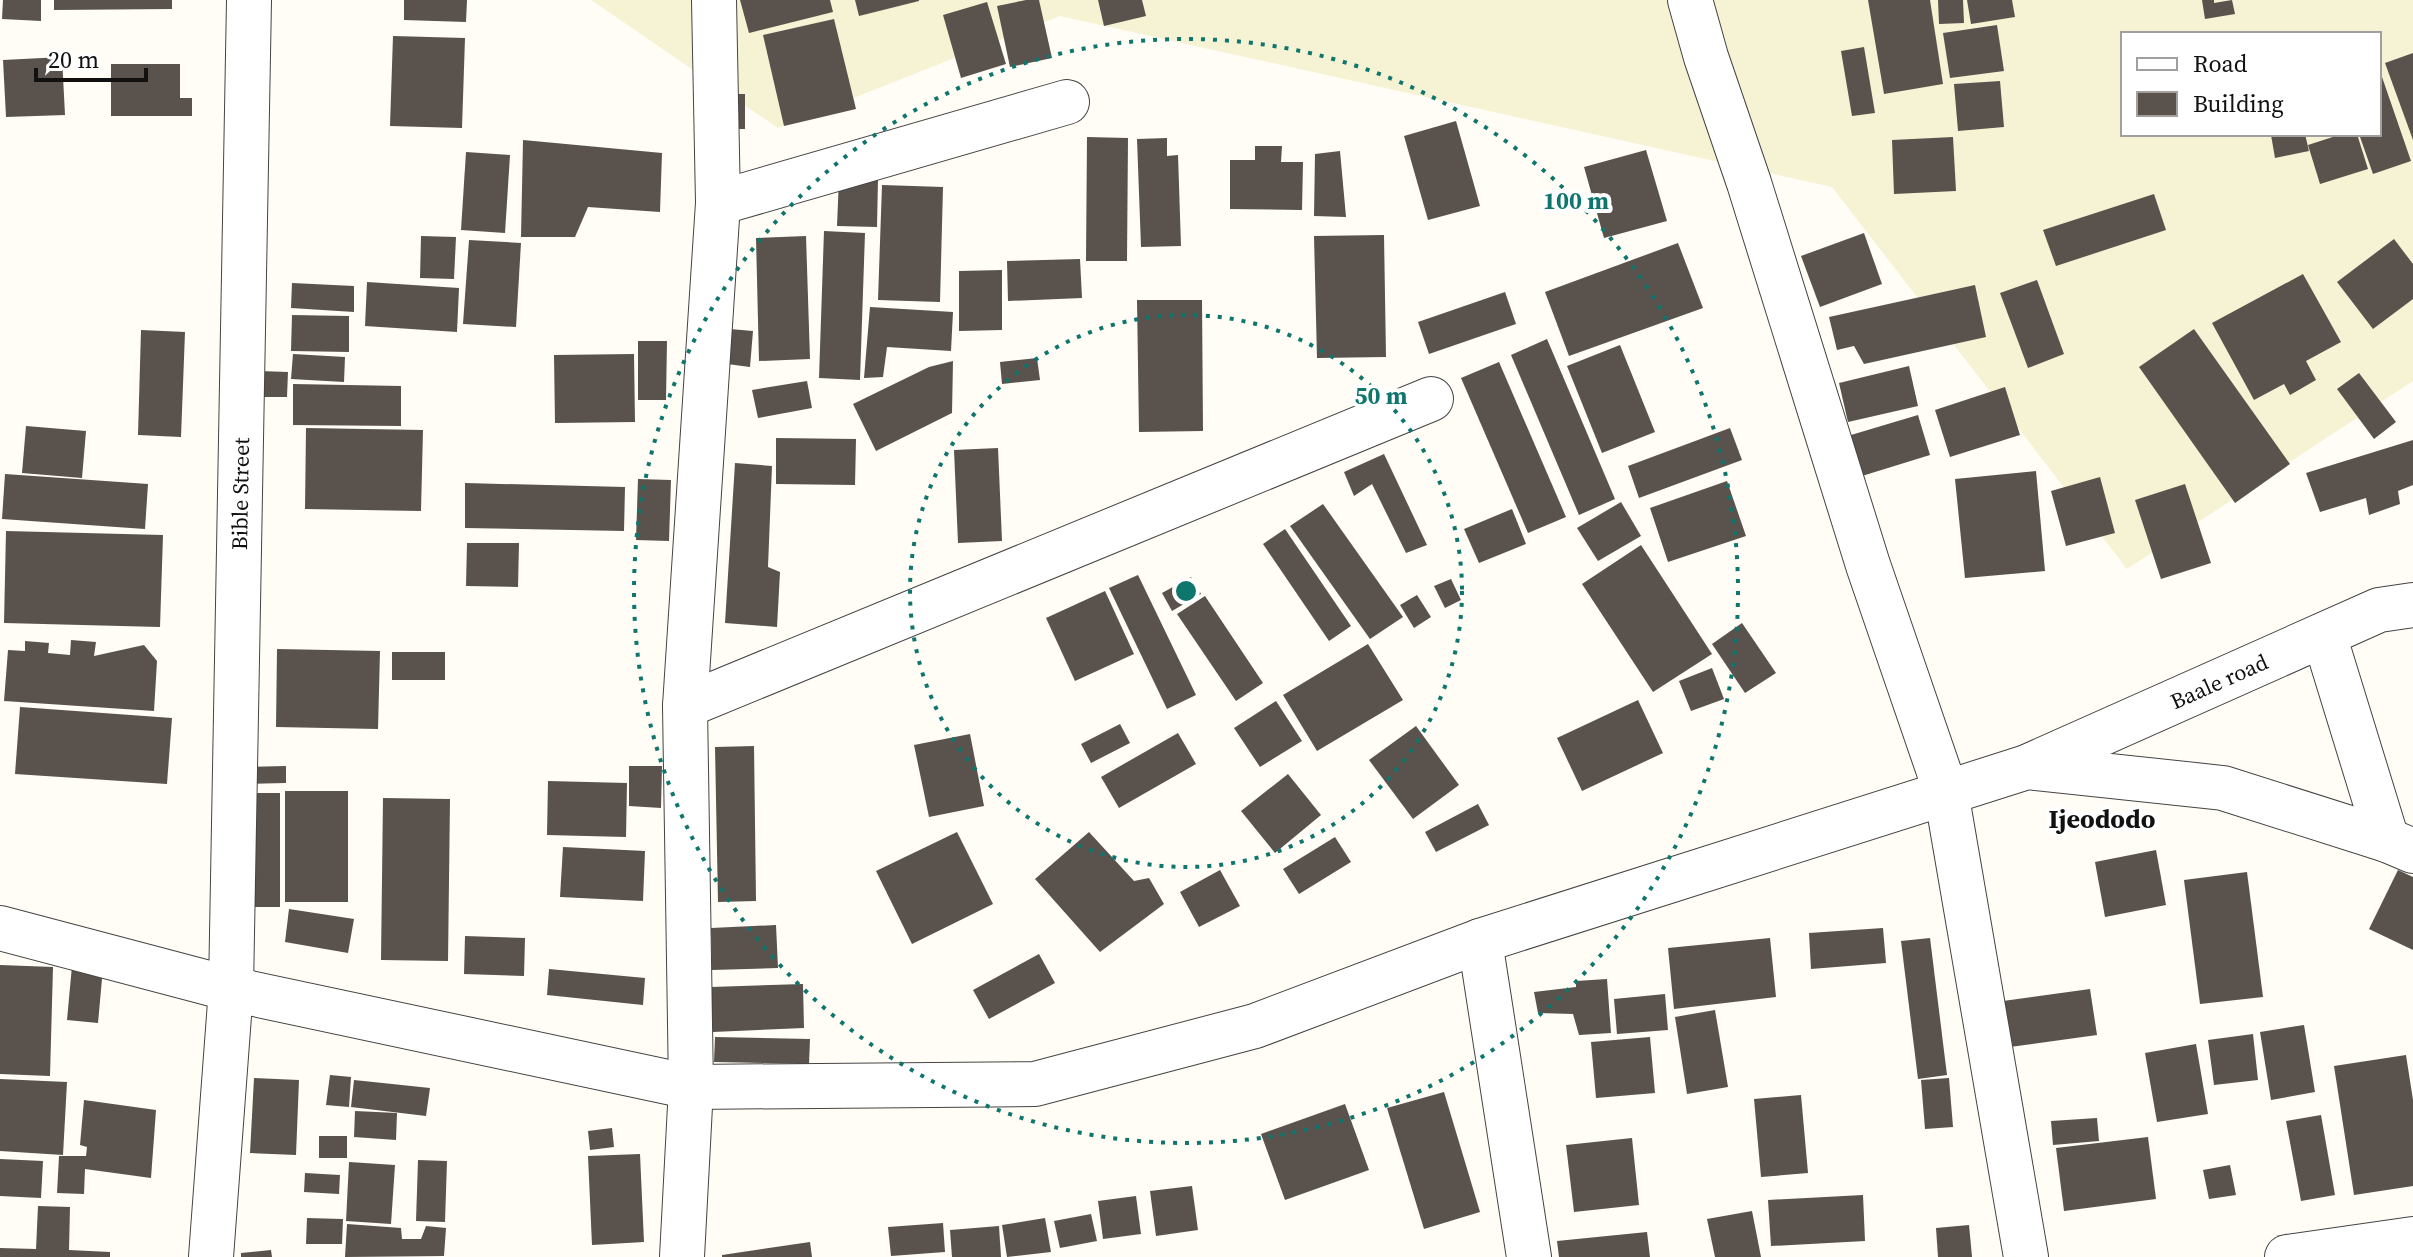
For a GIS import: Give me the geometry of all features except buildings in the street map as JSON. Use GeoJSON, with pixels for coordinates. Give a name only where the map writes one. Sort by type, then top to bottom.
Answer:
{"type":"FeatureCollection","features":[{"type":"Feature","properties":{"kind":"street","name":"Bible Street"},"geometry":{"type":"LineString","coordinates":[[211,1257],[231,989],[249,0]]}},
{"type":"Feature","properties":{"kind":"street"},"geometry":{"type":"LineString","coordinates":[[682,1257],[691,1087],[685,706],[718,203],[714,0]]}},
{"type":"Feature","properties":{"kind":"street"},"geometry":{"type":"LineString","coordinates":[[1690,0],[1868,565],[1946,792],[2026,1257]]}},
{"type":"Feature","properties":{"kind":"street"},"geometry":{"type":"LineString","coordinates":[[718,203],[1067,102]]}},
{"type":"Feature","properties":{"kind":"street"},"geometry":{"type":"LineString","coordinates":[[685,706],[1431,399]]}},
{"type":"Feature","properties":{"kind":"street","name":"Baale road"},"geometry":{"type":"LineString","coordinates":[[0,928],[231,989],[691,1087],[1035,1084],[1255,1026],[1480,941],[2027,767],[2379,610],[2413,605]]}},
{"type":"Feature","properties":{"kind":"street"},"geometry":{"type":"LineString","coordinates":[[2324,635],[2400,846]]}},
{"type":"Feature","properties":{"kind":"street"},"geometry":{"type":"LineString","coordinates":[[2027,767],[2223,788],[2400,846]]}},
{"type":"Feature","properties":{"kind":"street"},"geometry":{"type":"LineString","coordinates":[[1480,941],[1529,1257]]}},
{"type":"Feature","properties":{"kind":"street"},"geometry":{"type":"LineString","coordinates":[[2287,1257],[2413,1239]]}},
{"type":"Feature","properties":{"kind":"shaded area"},"geometry":{"type":"Polygon","coordinates":[[[591,0],[2413,0],[2413,381],[2127,569],[1832,187],[1060,16],[778,128],[591,0]]]}},
{"type":"Feature","properties":{"kind":"district","name":"Ijeododo"},"geometry":{"type":"Point","coordinates":[2102,819]}}]}
